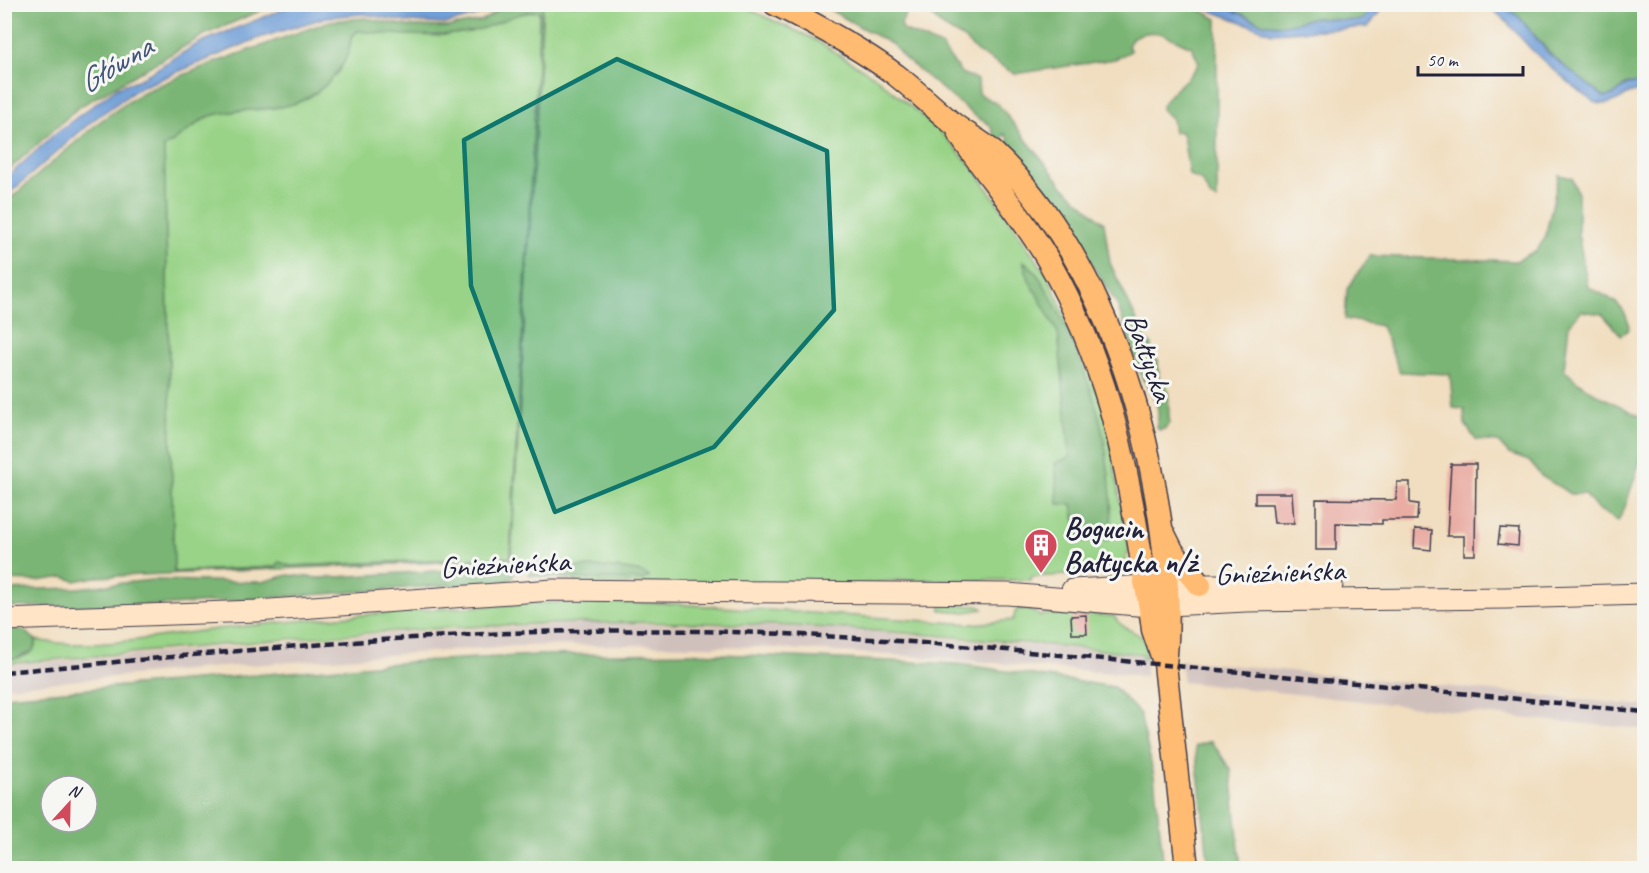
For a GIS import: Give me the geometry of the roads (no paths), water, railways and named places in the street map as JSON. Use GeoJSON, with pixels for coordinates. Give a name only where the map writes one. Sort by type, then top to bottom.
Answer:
{"type":"FeatureCollection","features":[{"type":"Feature","properties":{"kind":"main road","name":"Bałtycka"},"geometry":{"type":"LineString","coordinates":[[775,4],[822,28],[876,61],[951,122],[991,150],[1053,226],[1090,288],[1112,335],[1130,384],[1147,447],[1161,528],[1157,596]]}},
{"type":"Feature","properties":{"kind":"main road","name":"Bałtycka"},"geometry":{"type":"LineString","coordinates":[[951,122],[1025,223],[1048,260],[1084,333],[1101,375],[1122,446],[1157,596],[1187,868]]}},
{"type":"Feature","properties":{"kind":"main road"},"geometry":{"type":"LineString","coordinates":[[1161,528],[1173,552],[1200,585]]}},
{"type":"Feature","properties":{"kind":"street","name":"Gnieźnieńska"},"geometry":{"type":"LineString","coordinates":[[1157,596],[1200,585],[1458,586],[1554,595]]}},
{"type":"Feature","properties":{"kind":"street","name":"Gnieźnieńska"},"geometry":{"type":"LineString","coordinates":[[4,620],[256,611],[553,591],[1157,596],[1246,601],[1644,594]]}},
{"type":"Feature","properties":{"kind":"water"},"geometry":{"type":"Polygon","coordinates":[[[296,4],[502,5],[490,12],[446,24],[406,22],[364,14],[327,17],[259,38],[139,88],[92,121],[5,197],[5,179],[57,132],[118,87],[140,79],[199,43],[296,4]]]}},
{"type":"Feature","properties":{"kind":"water"},"geometry":{"type":"Polygon","coordinates":[[[1195,5],[1222,5],[1263,24],[1286,25],[1313,18],[1358,21],[1363,19],[1374,5],[1385,5],[1368,27],[1272,33],[1195,5]]]}},
{"type":"Feature","properties":{"kind":"water"},"geometry":{"type":"Polygon","coordinates":[[[1485,5],[1502,5],[1519,17],[1550,55],[1604,97],[1636,83],[1644,84],[1644,92],[1631,93],[1614,102],[1601,104],[1594,102],[1547,64],[1505,20],[1485,5]]]}},
{"type":"Feature","properties":{"kind":"railway"},"geometry":{"type":"LineString","coordinates":[[4,672],[350,642],[524,632],[697,631],[862,638],[971,647],[1644,712]]}},
{"type":"Feature","properties":{"kind":"place","name":"Bogucin Bałtycka n/ż"},"geometry":{"type":"Point","coordinates":[1041,574]}},
{"type":"Feature","properties":{"kind":"water label","name":"Główna"},"geometry":{"type":"Point","coordinates":[115,64]}}]}
